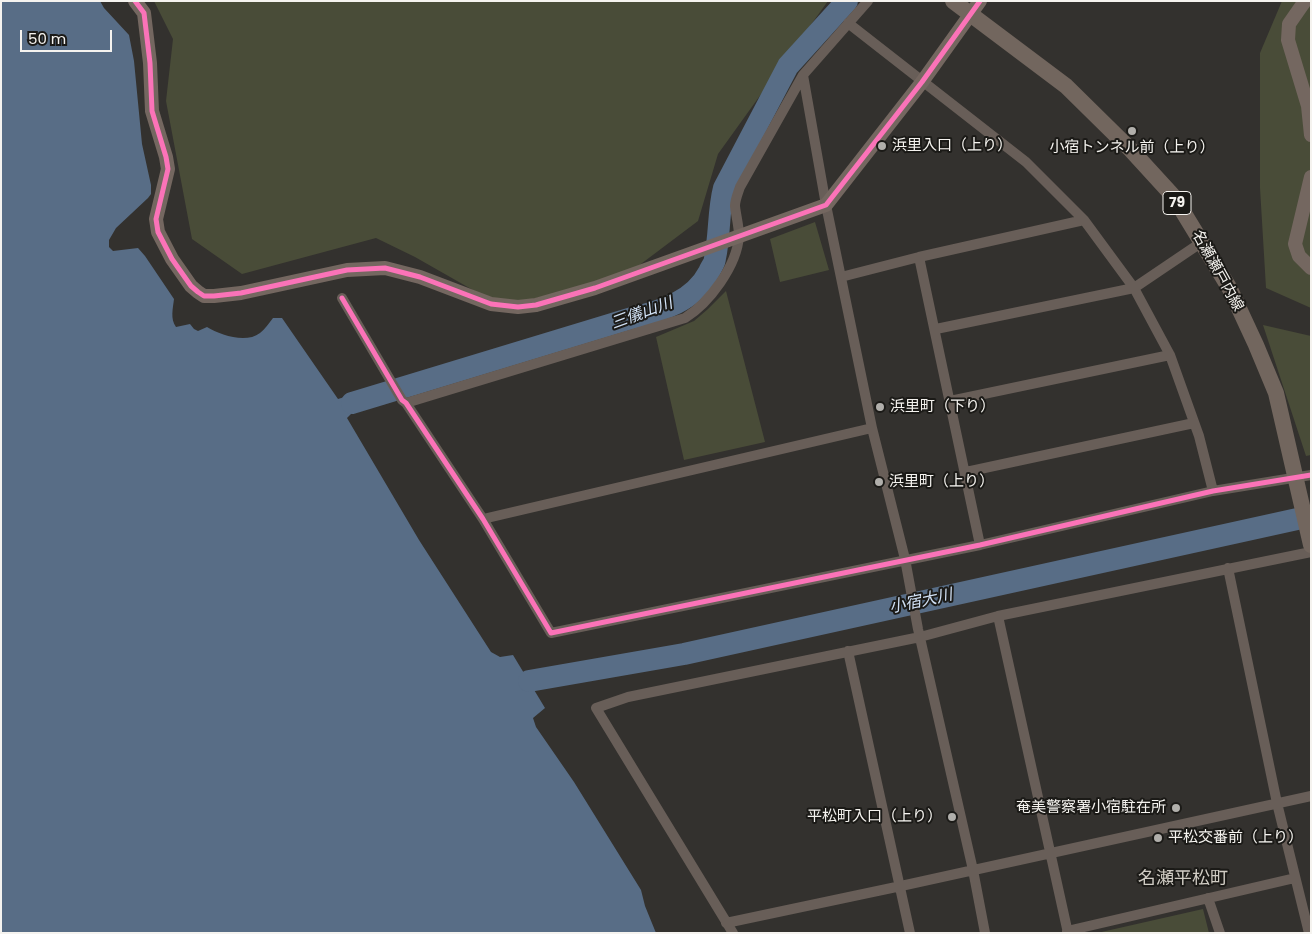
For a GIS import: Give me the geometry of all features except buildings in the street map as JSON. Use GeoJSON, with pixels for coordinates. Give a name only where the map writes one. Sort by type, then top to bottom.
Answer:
{"type":"FeatureCollection","features":[{"type":"Feature","properties":{"kind":"main road","name":"名瀬瀬戸内線"},"geometry":{"type":"LineString","coordinates":[[953,1],[975,8],[1066,86],[1124,143],[1174,197],[1230,289],[1276,393],[1304,477],[1311,545]]}},
{"type":"Feature","properties":{"kind":"street"},"geometry":{"type":"LineString","coordinates":[[135,1],[144,13],[150,63],[152,112],[168,169],[156,219],[158,232],[172,259],[191,286],[204,296],[241,293],[347,270],[366,267],[385,268],[420,277],[491,304],[518,307],[595,288],[826,206],[922,82],[975,8]]}},
{"type":"Feature","properties":{"kind":"street"},"geometry":{"type":"LineString","coordinates":[[404,402],[685,318],[696,311],[719,286],[732,261],[736,238],[735,204],[740,187],[802,75],[868,1]]}},
{"type":"Feature","properties":{"kind":"street"},"geometry":{"type":"LineString","coordinates":[[1305,1],[1289,24],[1288,40],[1308,106],[1311,135]]}},
{"type":"Feature","properties":{"kind":"street"},"geometry":{"type":"LineString","coordinates":[[848,23],[1026,162],[1084,220],[1134,288],[1170,355],[1194,423],[1213,491]]}},
{"type":"Feature","properties":{"kind":"street"},"geometry":{"type":"LineString","coordinates":[[802,75],[826,206],[872,428],[905,564],[985,933]]}},
{"type":"Feature","properties":{"kind":"street"},"geometry":{"type":"LineString","coordinates":[[1311,177],[1295,244],[1299,256],[1311,268]]}},
{"type":"Feature","properties":{"kind":"street"},"geometry":{"type":"LineString","coordinates":[[842,277],[919,257],[1084,220]]}},
{"type":"Feature","properties":{"kind":"street"},"geometry":{"type":"LineString","coordinates":[[936,329],[1134,288],[1202,242]]}},
{"type":"Feature","properties":{"kind":"street"},"geometry":{"type":"LineString","coordinates":[[919,257],[936,329],[980,545]]}},
{"type":"Feature","properties":{"kind":"street"},"geometry":{"type":"LineString","coordinates":[[342,298],[404,402],[483,519],[551,633],[905,564],[1213,491],[1304,477]]}},
{"type":"Feature","properties":{"kind":"street"},"geometry":{"type":"LineString","coordinates":[[950,401],[1170,355]]}},
{"type":"Feature","properties":{"kind":"street"},"geometry":{"type":"LineString","coordinates":[[966,472],[1194,423]]}},
{"type":"Feature","properties":{"kind":"street"},"geometry":{"type":"LineString","coordinates":[[483,519],[872,428]]}},
{"type":"Feature","properties":{"kind":"street"},"geometry":{"type":"LineString","coordinates":[[733,933],[596,708],[628,697],[848,651],[919,633],[1311,552]]}},
{"type":"Feature","properties":{"kind":"street"},"geometry":{"type":"LineString","coordinates":[[1228,568],[1277,803],[1309,933]]}},
{"type":"Feature","properties":{"kind":"street"},"geometry":{"type":"LineString","coordinates":[[998,616],[1068,932],[1295,878]]}},
{"type":"Feature","properties":{"kind":"street"},"geometry":{"type":"LineString","coordinates":[[848,651],[910,933]]}},
{"type":"Feature","properties":{"kind":"street"},"geometry":{"type":"LineString","coordinates":[[726,922],[901,886],[1311,796]]}},
{"type":"Feature","properties":{"kind":"street"},"geometry":{"type":"LineString","coordinates":[[1208,898],[1220,933]]}},
{"type":"Feature","properties":{"kind":"green space"},"geometry":{"type":"Polygon","coordinates":[[[154,1],[828,1],[718,154],[698,221],[621,279],[501,306],[415,257],[376,238],[242,274],[192,239],[166,101],[173,39],[154,1]]]}},
{"type":"Feature","properties":{"kind":"green space"},"geometry":{"type":"Polygon","coordinates":[[[1282,1],[1311,1],[1311,308],[1266,288],[1260,188],[1260,53],[1282,1]]]}},
{"type":"Feature","properties":{"kind":"green space"},"geometry":{"type":"Polygon","coordinates":[[[815,222],[829,270],[780,282],[770,239],[815,222]]]}},
{"type":"Feature","properties":{"kind":"green space"},"geometry":{"type":"Polygon","coordinates":[[[726,291],[765,442],[684,460],[656,337],[694,321],[726,291]]]}},
{"type":"Feature","properties":{"kind":"green space"},"geometry":{"type":"Polygon","coordinates":[[[1263,325],[1311,336],[1311,455],[1306,456],[1263,325]]]}},
{"type":"Feature","properties":{"kind":"green space"},"geometry":{"type":"Polygon","coordinates":[[[1203,909],[1209,933],[1097,933],[1203,909]]]}},
{"type":"Feature","properties":{"kind":"water"},"geometry":{"type":"Polygon","coordinates":[[[1,1],[100,1],[129,35],[134,61],[142,144],[151,185],[151,194],[116,228],[109,240],[109,247],[113,251],[138,248],[145,256],[174,299],[172,317],[176,327],[190,324],[198,331],[207,327],[233,337],[248,338],[260,333],[273,318],[282,318],[338,399],[348,396],[355,410],[347,418],[419,540],[491,652],[500,657],[513,655],[545,708],[533,718],[536,727],[574,782],[641,890],[656,933],[1,933],[1,1]]]}},
{"type":"Feature","properties":{"kind":"waterway","name":"三儀山川"},"geometry":{"type":"LineString","coordinates":[[352,403],[655,312],[676,303],[695,290],[703,282],[714,262],[724,188],[788,66],[847,1]]}},
{"type":"Feature","properties":{"kind":"waterway","name":"小宿大川"},"geometry":{"type":"LineString","coordinates":[[529,681],[684,654],[1311,516]]}},
{"type":"Feature","properties":{"kind":"cycle path"},"geometry":{"type":"LineString","coordinates":[[135,1],[144,13],[150,63],[152,111],[168,169],[156,219],[158,232],[172,259],[191,286],[198,292],[204,296],[241,293],[347,270],[385,268],[420,277],[491,304],[518,307],[536,305],[595,288],[826,205],[922,82],[980,1]]}},
{"type":"Feature","properties":{"kind":"cycle path"},"geometry":{"type":"LineString","coordinates":[[342,298],[402,400],[406,403],[483,519],[551,633],[980,545],[1213,491],[1311,475]]}},
{"type":"Feature","properties":{"kind":"place","name":"小宿トンネル前（上り）"},"geometry":{"type":"Point","coordinates":[1132,131]}},
{"type":"Feature","properties":{"kind":"place","name":"浜里入口（上り）"},"geometry":{"type":"Point","coordinates":[882,146]}},
{"type":"Feature","properties":{"kind":"place","name":"浜里町（下り）"},"geometry":{"type":"Point","coordinates":[880,407]}},
{"type":"Feature","properties":{"kind":"place","name":"浜里町（上り）"},"geometry":{"type":"Point","coordinates":[879,482]}},
{"type":"Feature","properties":{"kind":"place","name":"奄美警察署小宿駐在所"},"geometry":{"type":"Point","coordinates":[1176,808]}},
{"type":"Feature","properties":{"kind":"place","name":"平松町入口（上り）"},"geometry":{"type":"Point","coordinates":[952,817]}},
{"type":"Feature","properties":{"kind":"place","name":"平松交番前（上り）"},"geometry":{"type":"Point","coordinates":[1158,838]}},
{"type":"Feature","properties":{"kind":"district","name":"名瀬平松町"},"geometry":{"type":"Point","coordinates":[1183,879]}}]}
